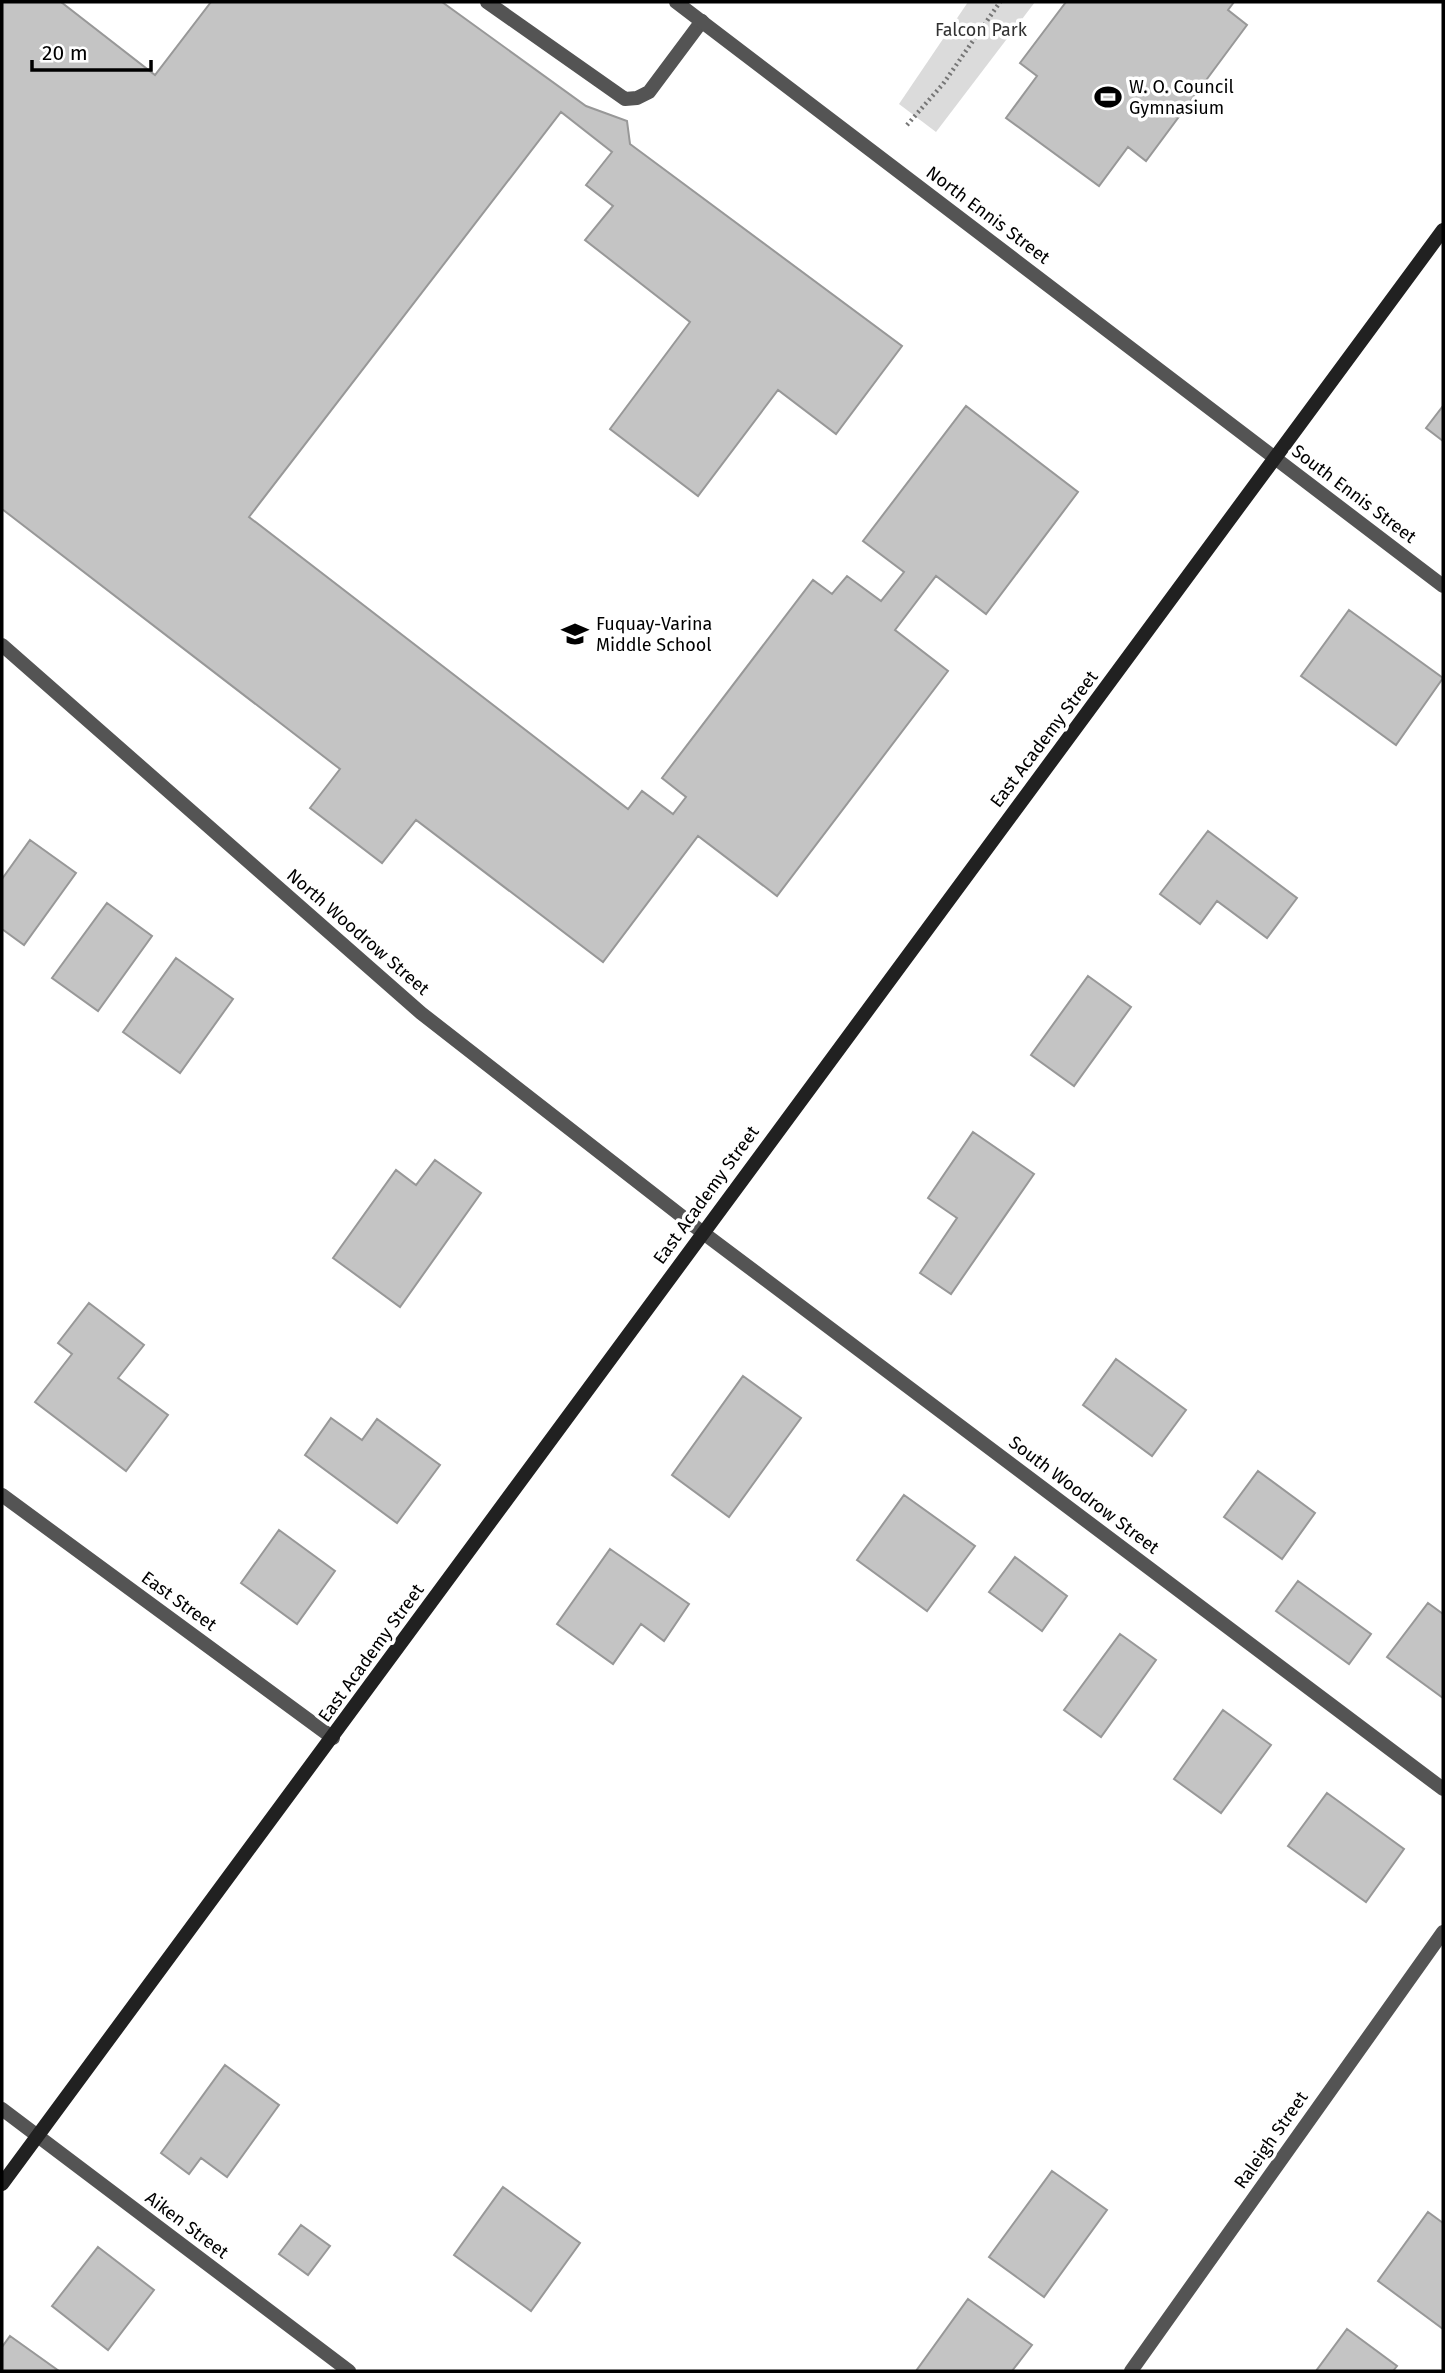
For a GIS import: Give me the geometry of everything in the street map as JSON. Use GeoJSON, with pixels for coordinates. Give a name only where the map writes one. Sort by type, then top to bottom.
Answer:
{"type":"FeatureCollection","features":[{"type":"Feature","properties":{"kind":"street"},"geometry":{"type":"LineString","coordinates":[[487,2],[625,99],[649,92],[702,21]]}},
{"type":"Feature","properties":{"kind":"street","name":"North Ennis Street"},"geometry":{"type":"LineString","coordinates":[[676,2],[1275,459]]}},
{"type":"Feature","properties":{"kind":"street","name":"East Academy Street"},"geometry":{"type":"LineString","coordinates":[[2,2184],[1443,230]]}},
{"type":"Feature","properties":{"kind":"street","name":"South Ennis Street"},"geometry":{"type":"LineString","coordinates":[[1275,459],[1443,586]]}},
{"type":"Feature","properties":{"kind":"street","name":"North Woodrow Street"},"geometry":{"type":"LineString","coordinates":[[2,645],[421,1013],[702,1232]]}},
{"type":"Feature","properties":{"kind":"street","name":"South Woodrow Street"},"geometry":{"type":"LineString","coordinates":[[702,1232],[1443,1789]]}},
{"type":"Feature","properties":{"kind":"street","name":"East Street"},"geometry":{"type":"LineString","coordinates":[[2,1495],[333,1738]]}},
{"type":"Feature","properties":{"kind":"street","name":"Raleigh Street"},"geometry":{"type":"LineString","coordinates":[[1131,2371],[1443,1932]]}},
{"type":"Feature","properties":{"kind":"street","name":"Aiken Street"},"geometry":{"type":"LineString","coordinates":[[2,2109],[349,2371]]}},
{"type":"Feature","properties":{"kind":"path"},"geometry":{"type":"LineString","coordinates":[[907,125],[943,84],[1000,2]]}},
{"type":"Feature","properties":{"kind":"green space","name":"Falcon Park"},"geometry":{"type":"Polygon","coordinates":[[[968,2],[1035,2],[936,132],[899,104],[968,2]]]}},
{"type":"Feature","properties":{"kind":"building","name":"Fuquay-Varina Middle School"},"geometry":{"type":"Polygon","coordinates":[[[2,2],[61,2],[155,75],[211,2],[442,2],[586,106],[627,121],[630,144],[902,346],[836,434],[778,390],[698,496],[610,429],[690,322],[585,240],[613,206],[586,185],[612,152],[561,112],[249,517],[628,809],[642,791],[673,814],[686,797],[662,778],[813,580],[832,594],[847,576],[881,601],[904,572],[863,541],[966,406],[1078,492],[986,614],[936,576],[895,630],[948,671],[777,896],[698,836],[603,962],[416,820],[382,863],[310,808],[340,769],[2,509],[2,2]]]}},
{"type":"Feature","properties":{"kind":"building","name":"W. O. Council Gymnasium"},"geometry":{"type":"Polygon","coordinates":[[[1066,2],[1234,2],[1228,10],[1247,25],[1146,161],[1128,147],[1099,186],[1006,118],[1037,76],[1020,63],[1066,2]]]}},
{"type":"Feature","properties":{"kind":"building"},"geometry":{"type":"Polygon","coordinates":[[[1443,406],[1443,441],[1426,428],[1443,406]]]}},
{"type":"Feature","properties":{"kind":"building"},"geometry":{"type":"Polygon","coordinates":[[[1349,610],[1443,678],[1396,745],[1301,676],[1349,610]]]}},
{"type":"Feature","properties":{"kind":"building"},"geometry":{"type":"Polygon","coordinates":[[[1208,831],[1297,898],[1267,938],[1217,901],[1200,924],[1160,894],[1208,831]]]}},
{"type":"Feature","properties":{"kind":"building"},"geometry":{"type":"Polygon","coordinates":[[[30,840],[76,873],[24,945],[2,929],[2,879],[30,840]]]}},
{"type":"Feature","properties":{"kind":"building"},"geometry":{"type":"Polygon","coordinates":[[[107,903],[152,936],[98,1011],[52,978],[107,903]]]}},
{"type":"Feature","properties":{"kind":"building"},"geometry":{"type":"Polygon","coordinates":[[[176,958],[233,999],[180,1073],[123,1032],[176,958]]]}},
{"type":"Feature","properties":{"kind":"building"},"geometry":{"type":"Polygon","coordinates":[[[1088,976],[1131,1007],[1074,1086],[1031,1055],[1088,976]]]}},
{"type":"Feature","properties":{"kind":"building"},"geometry":{"type":"Polygon","coordinates":[[[973,1132],[1034,1174],[951,1294],[920,1273],[957,1218],[928,1198],[973,1132]]]}},
{"type":"Feature","properties":{"kind":"building"},"geometry":{"type":"Polygon","coordinates":[[[435,1160],[481,1193],[400,1307],[333,1258],[396,1170],[416,1185],[435,1160]]]}},
{"type":"Feature","properties":{"kind":"building"},"geometry":{"type":"Polygon","coordinates":[[[89,1303],[144,1345],[118,1378],[168,1415],[126,1471],[35,1402],[72,1354],[58,1343],[89,1303]]]}},
{"type":"Feature","properties":{"kind":"building"},"geometry":{"type":"Polygon","coordinates":[[[1116,1359],[1186,1410],[1152,1456],[1083,1405],[1116,1359]]]}},
{"type":"Feature","properties":{"kind":"building"},"geometry":{"type":"Polygon","coordinates":[[[743,1376],[801,1418],[729,1517],[672,1475],[743,1376]]]}},
{"type":"Feature","properties":{"kind":"building"},"geometry":{"type":"Polygon","coordinates":[[[331,1418],[362,1440],[377,1419],[440,1465],[397,1523],[305,1455],[331,1418]]]}},
{"type":"Feature","properties":{"kind":"building"},"geometry":{"type":"Polygon","coordinates":[[[1258,1471],[1315,1513],[1282,1559],[1224,1517],[1258,1471]]]}},
{"type":"Feature","properties":{"kind":"building"},"geometry":{"type":"Polygon","coordinates":[[[904,1495],[975,1546],[927,1611],[857,1560],[904,1495]]]}},
{"type":"Feature","properties":{"kind":"building"},"geometry":{"type":"Polygon","coordinates":[[[279,1530],[335,1571],[297,1624],[241,1583],[279,1530]]]}},
{"type":"Feature","properties":{"kind":"building"},"geometry":{"type":"Polygon","coordinates":[[[610,1549],[689,1604],[664,1641],[641,1624],[613,1664],[557,1624],[610,1549]]]}},
{"type":"Feature","properties":{"kind":"building"},"geometry":{"type":"Polygon","coordinates":[[[1015,1557],[1067,1596],[1042,1631],[989,1592],[1015,1557]]]}},
{"type":"Feature","properties":{"kind":"building"},"geometry":{"type":"Polygon","coordinates":[[[1298,1581],[1371,1634],[1349,1664],[1276,1611],[1298,1581]]]}},
{"type":"Feature","properties":{"kind":"building"},"geometry":{"type":"Polygon","coordinates":[[[1428,1603],[1443,1614],[1443,1698],[1387,1657],[1428,1603]]]}},
{"type":"Feature","properties":{"kind":"building"},"geometry":{"type":"Polygon","coordinates":[[[1120,1634],[1156,1660],[1101,1737],[1064,1710],[1120,1634]]]}},
{"type":"Feature","properties":{"kind":"building"},"geometry":{"type":"Polygon","coordinates":[[[1223,1710],[1271,1745],[1221,1813],[1174,1779],[1223,1710]]]}},
{"type":"Feature","properties":{"kind":"building"},"geometry":{"type":"Polygon","coordinates":[[[1327,1793],[1404,1849],[1366,1902],[1288,1846],[1327,1793]]]}},
{"type":"Feature","properties":{"kind":"building"},"geometry":{"type":"Polygon","coordinates":[[[225,2065],[279,2105],[227,2177],[201,2158],[189,2174],[161,2153],[225,2065]]]}},
{"type":"Feature","properties":{"kind":"building"},"geometry":{"type":"Polygon","coordinates":[[[1052,2171],[1107,2210],[1044,2297],[989,2257],[1052,2171]]]}},
{"type":"Feature","properties":{"kind":"building"},"geometry":{"type":"Polygon","coordinates":[[[503,2187],[580,2243],[531,2311],[454,2255],[503,2187]]]}},
{"type":"Feature","properties":{"kind":"building"},"geometry":{"type":"Polygon","coordinates":[[[1428,2212],[1443,2223],[1443,2329],[1378,2281],[1428,2212]]]}},
{"type":"Feature","properties":{"kind":"building"},"geometry":{"type":"Polygon","coordinates":[[[301,2225],[330,2246],[308,2275],[279,2254],[301,2225]]]}},
{"type":"Feature","properties":{"kind":"building"},"geometry":{"type":"Polygon","coordinates":[[[98,2247],[154,2290],[108,2350],[52,2306],[98,2247]]]}},
{"type":"Feature","properties":{"kind":"building"},"geometry":{"type":"Polygon","coordinates":[[[968,2299],[1032,2345],[1012,2371],[916,2371],[968,2299]]]}},
{"type":"Feature","properties":{"kind":"building"},"geometry":{"type":"Polygon","coordinates":[[[1347,2329],[1397,2366],[1393,2371],[1316,2371],[1347,2329]]]}},
{"type":"Feature","properties":{"kind":"building"},"geometry":{"type":"Polygon","coordinates":[[[10,2336],[59,2371],[2,2371],[2,2347],[10,2336]]]}},
{"type":"Feature","properties":{"kind":"place","name":"W. O. Council Gymnasium"},"geometry":{"type":"Point","coordinates":[1108,97]}},
{"type":"Feature","properties":{"kind":"place","name":"Fuquay-Varina Middle School"},"geometry":{"type":"Point","coordinates":[575,634]}}]}
